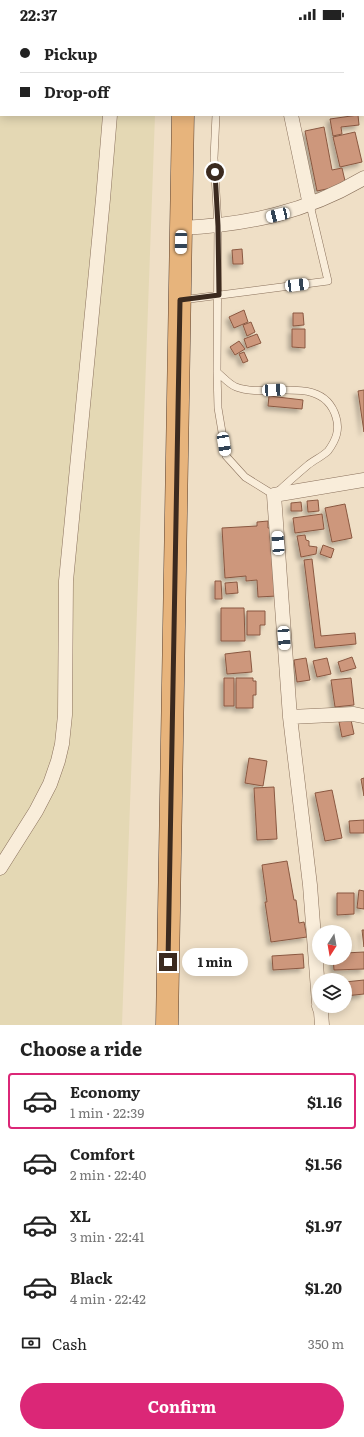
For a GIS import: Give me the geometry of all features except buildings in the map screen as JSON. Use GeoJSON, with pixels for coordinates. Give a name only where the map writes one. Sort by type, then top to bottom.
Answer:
{"type":"FeatureCollection","features":[{"type":"Feature","properties":{"kind":"highway"},"geometry":{"type":"LineString","coordinates":[[167,1025],[183,116]]}},
{"type":"Feature","properties":{"kind":"street"},"geometry":{"type":"LineString","coordinates":[[0,868],[36,811],[50,784],[62,744],[65,715],[66,581],[104,199],[110,116]]}},
{"type":"Feature","properties":{"kind":"street"},"geometry":{"type":"LineString","coordinates":[[291,116],[310,205]]}},
{"type":"Feature","properties":{"kind":"street"},"geometry":{"type":"LineString","coordinates":[[181,228],[218,226],[263,218],[310,205],[331,196],[364,178]]}},
{"type":"Feature","properties":{"kind":"street"},"geometry":{"type":"LineString","coordinates":[[317,973],[310,885],[290,717],[274,495],[364,480]]}},
{"type":"Feature","properties":{"kind":"street"},"geometry":{"type":"LineString","coordinates":[[290,717],[353,714],[364,716]]}},
{"type":"Feature","properties":{"kind":"street"},"geometry":{"type":"LineString","coordinates":[[321,1013],[322,1025]]}},
{"type":"Feature","properties":{"kind":"lane"},"geometry":{"type":"LineString","coordinates":[[216,116],[214,158],[218,226],[219,295],[217,372],[218,408],[226,456],[245,477],[274,495],[292,478],[327,451],[337,436],[338,422],[334,410],[324,399],[314,392],[290,389],[259,391],[235,387],[217,372]]}},
{"type":"Feature","properties":{"kind":"lane"},"geometry":{"type":"LineString","coordinates":[[180,300],[328,281],[310,205]]}},
{"type":"Feature","properties":{"kind":"shaded area"},"geometry":{"type":"Polygon","coordinates":[[[0,116],[155,116],[122,1025],[0,1025],[0,116]]]}},
{"type":"Feature","properties":{"kind":"route"},"geometry":{"type":"LineString","coordinates":[[168,962],[180,300],[219,295],[218,226],[215,172]]}}]}
